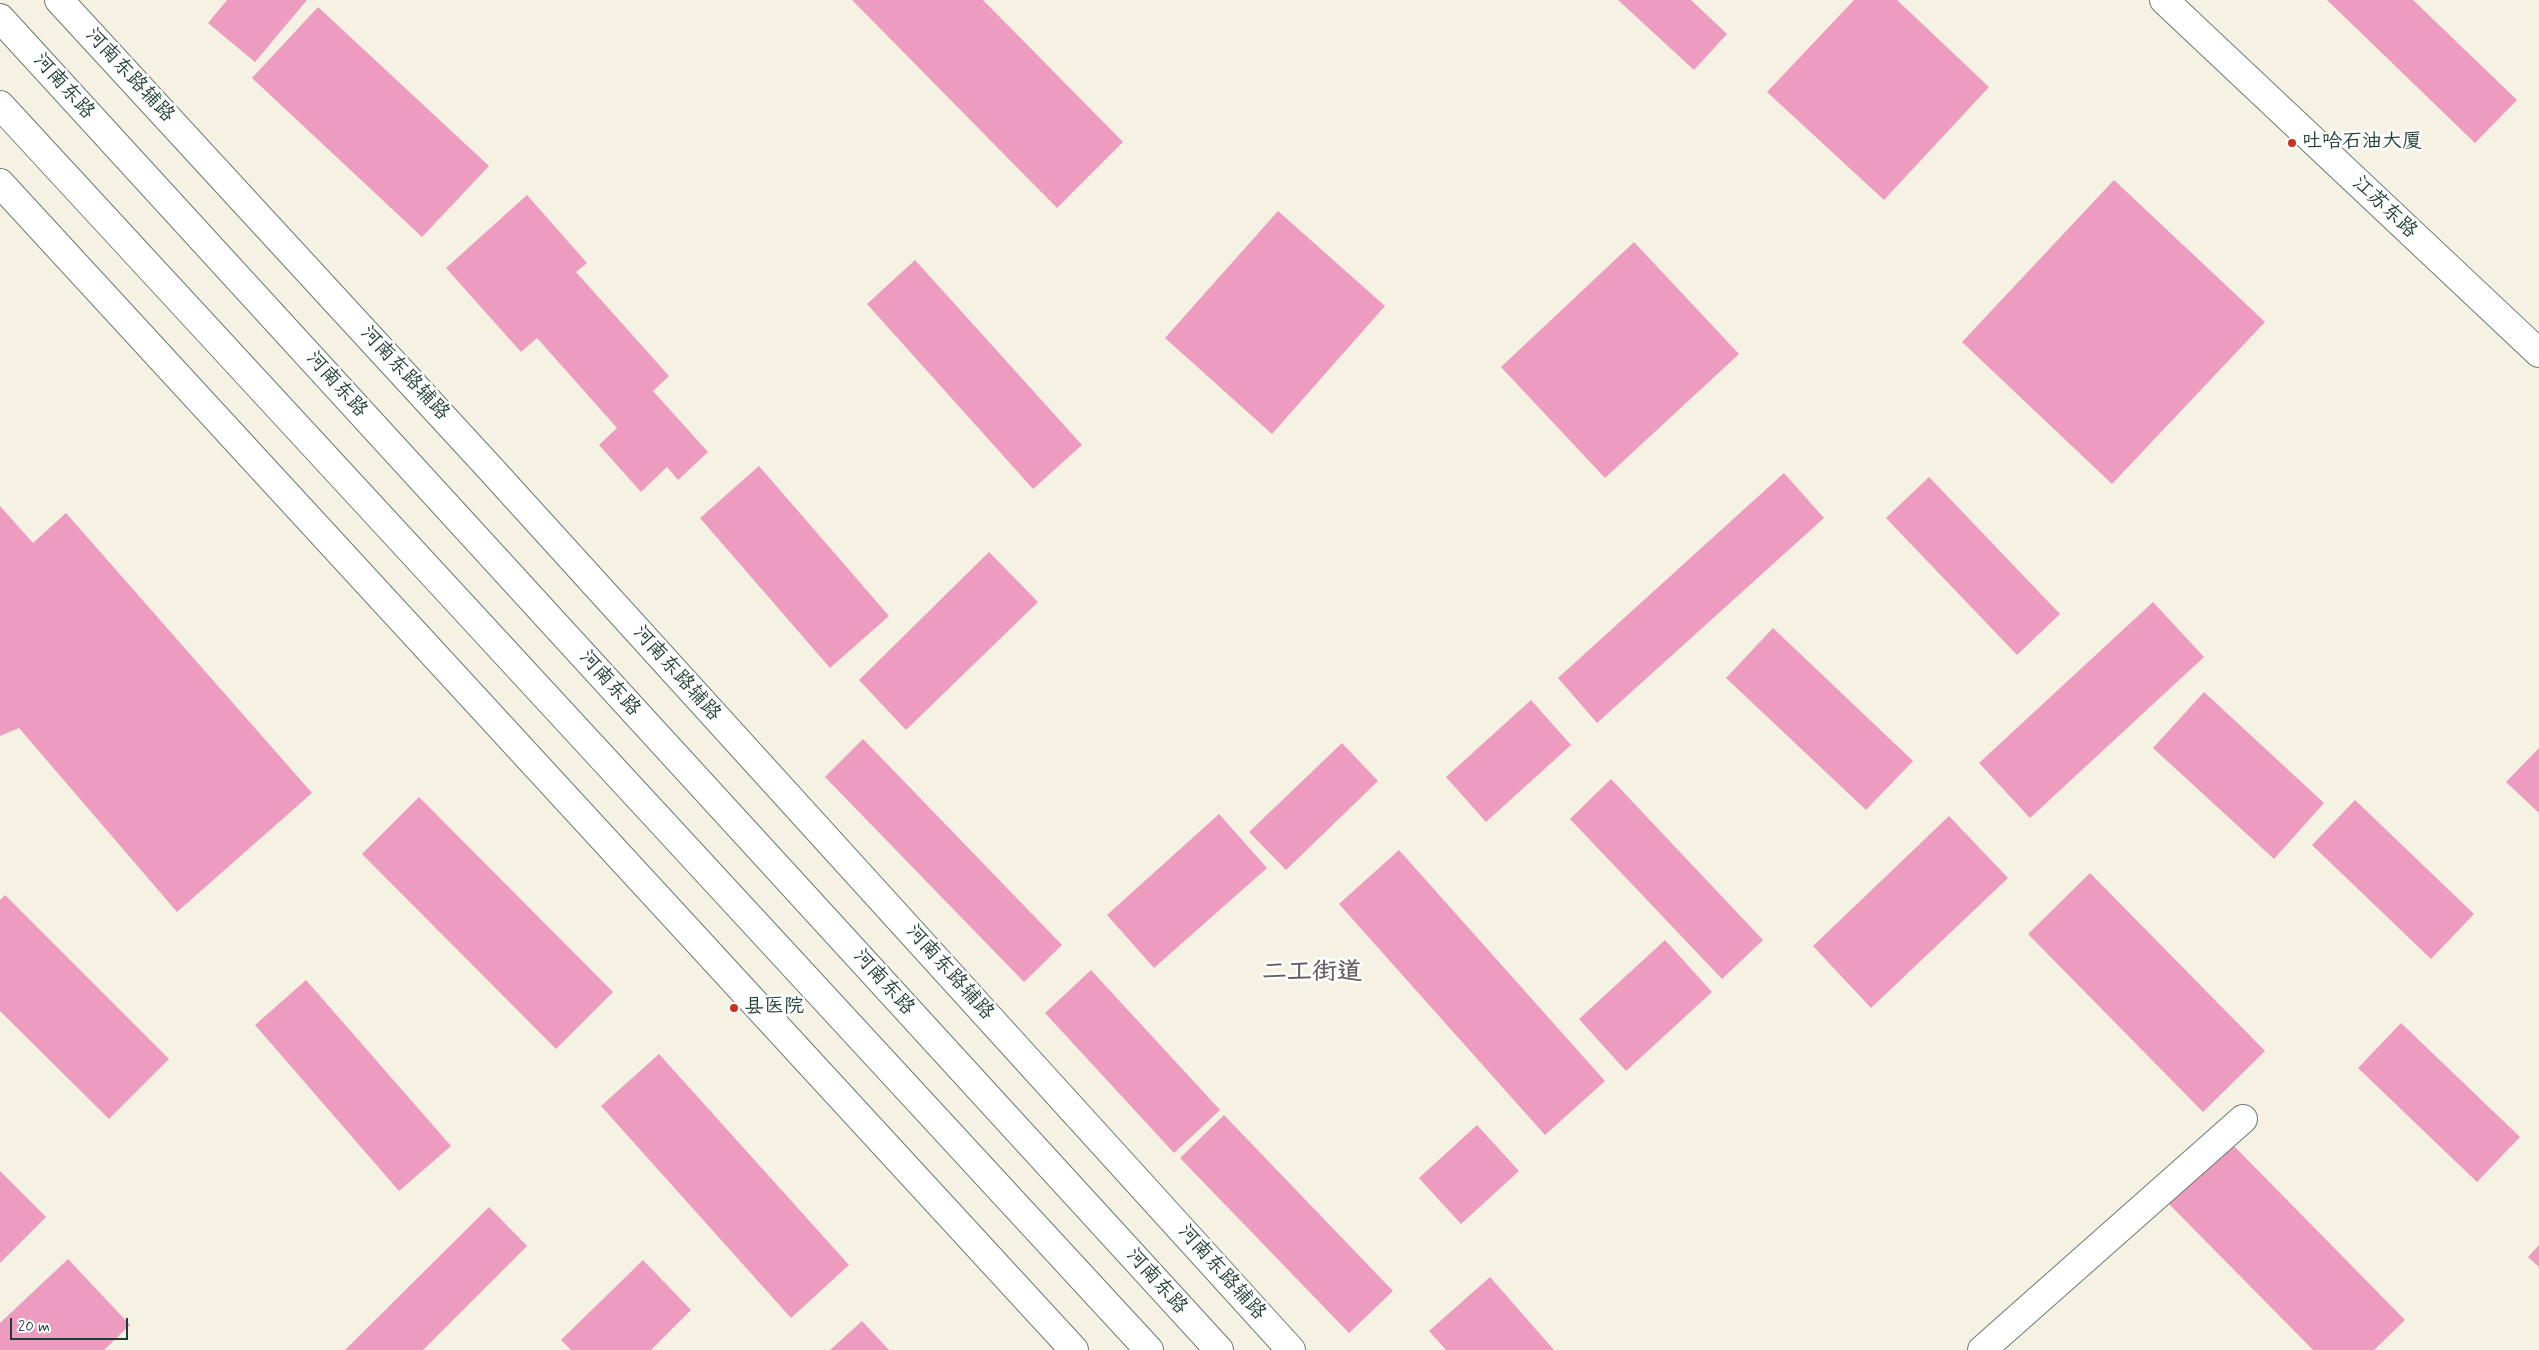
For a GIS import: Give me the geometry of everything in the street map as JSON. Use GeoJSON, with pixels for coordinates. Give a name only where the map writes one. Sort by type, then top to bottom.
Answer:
{"type":"FeatureCollection","features":[{"type":"Feature","properties":{"kind":"street","name":"河南东路辅路"},"geometry":{"type":"LineString","coordinates":[[59,0],[495,474],[1291,1350]]}},
{"type":"Feature","properties":{"kind":"street","name":"江苏东路"},"geometry":{"type":"LineString","coordinates":[[2164,0],[2539,353]]}},
{"type":"Feature","properties":{"kind":"street","name":"河南东路"},"geometry":{"type":"LineString","coordinates":[[0,18],[1219,1350]]}},
{"type":"Feature","properties":{"kind":"street"},"geometry":{"type":"LineString","coordinates":[[0,106],[1149,1350]]}},
{"type":"Feature","properties":{"kind":"street"},"geometry":{"type":"LineString","coordinates":[[0,183],[1074,1350]]}},
{"type":"Feature","properties":{"kind":"street"},"geometry":{"type":"LineString","coordinates":[[1982,1350],[2243,1119]]}},
{"type":"Feature","properties":{"kind":"building"},"geometry":{"type":"Polygon","coordinates":[[[227,0],[307,0],[255,62],[208,23],[227,0]]]}},
{"type":"Feature","properties":{"kind":"building"},"geometry":{"type":"Polygon","coordinates":[[[852,0],[983,0],[1123,142],[1057,208],[852,0]]]}},
{"type":"Feature","properties":{"kind":"building"},"geometry":{"type":"Polygon","coordinates":[[[1618,0],[1691,0],[1727,34],[1694,70],[1618,0]]]}},
{"type":"Feature","properties":{"kind":"building"},"geometry":{"type":"Polygon","coordinates":[[[1854,0],[1897,0],[1989,87],[1884,200],[1767,92],[1854,0]]]}},
{"type":"Feature","properties":{"kind":"building"},"geometry":{"type":"Polygon","coordinates":[[[2327,0],[2413,0],[2517,100],[2475,143],[2327,0]]]}},
{"type":"Feature","properties":{"kind":"building"},"geometry":{"type":"Polygon","coordinates":[[[318,7],[489,166],[422,237],[252,78],[318,7]]]}},
{"type":"Feature","properties":{"kind":"building"},"geometry":{"type":"Polygon","coordinates":[[[2114,180],[2265,322],[2112,484],[1962,342],[2114,180]]]}},
{"type":"Feature","properties":{"kind":"building"},"geometry":{"type":"Polygon","coordinates":[[[527,195],[587,263],[576,272],[669,376],[653,391],[708,452],[678,480],[667,467],[641,492],[599,445],[617,428],[537,338],[521,352],[446,268],[527,195]]]}},
{"type":"Feature","properties":{"kind":"building"},"geometry":{"type":"Polygon","coordinates":[[[1278,211],[1385,306],[1272,434],[1165,338],[1278,211]]]}},
{"type":"Feature","properties":{"kind":"building"},"geometry":{"type":"Polygon","coordinates":[[[1634,242],[1739,354],[1605,478],[1501,367],[1634,242]]]}},
{"type":"Feature","properties":{"kind":"building"},"geometry":{"type":"Polygon","coordinates":[[[915,260],[1082,445],[1033,489],[867,304],[915,260]]]}},
{"type":"Feature","properties":{"kind":"building"},"geometry":{"type":"Polygon","coordinates":[[[759,466],[889,616],[830,668],[700,518],[759,466]]]}},
{"type":"Feature","properties":{"kind":"building"},"geometry":{"type":"Polygon","coordinates":[[[1784,473],[1824,518],[1597,723],[1558,678],[1784,473]]]}},
{"type":"Feature","properties":{"kind":"building"},"geometry":{"type":"Polygon","coordinates":[[[1929,477],[2060,614],[2017,655],[1886,518],[1929,477]]]}},
{"type":"Feature","properties":{"kind":"building"},"geometry":{"type":"Polygon","coordinates":[[[0,506],[33,543],[66,513],[312,793],[177,912],[19,728],[0,736],[0,506]]]}},
{"type":"Feature","properties":{"kind":"building"},"geometry":{"type":"Polygon","coordinates":[[[989,552],[1038,602],[906,730],[859,680],[989,552]]]}},
{"type":"Feature","properties":{"kind":"building"},"geometry":{"type":"Polygon","coordinates":[[[2153,602],[2204,657],[2030,818],[1979,763],[2153,602]]]}},
{"type":"Feature","properties":{"kind":"building"},"geometry":{"type":"Polygon","coordinates":[[[1773,628],[1913,761],[1866,810],[1726,678],[1773,628]]]}},
{"type":"Feature","properties":{"kind":"building"},"geometry":{"type":"Polygon","coordinates":[[[2204,692],[2324,803],[2274,859],[2153,748],[2204,692]]]}},
{"type":"Feature","properties":{"kind":"building"},"geometry":{"type":"Polygon","coordinates":[[[1531,700],[1571,745],[1486,822],[1446,777],[1531,700]]]}},
{"type":"Feature","properties":{"kind":"building"},"geometry":{"type":"Polygon","coordinates":[[[863,739],[1062,945],[1024,982],[825,777],[863,739]]]}},
{"type":"Feature","properties":{"kind":"building"},"geometry":{"type":"Polygon","coordinates":[[[1342,743],[1378,781],[1286,870],[1249,832],[1342,743]]]}},
{"type":"Feature","properties":{"kind":"building"},"geometry":{"type":"Polygon","coordinates":[[[2539,748],[2539,813],[2506,782],[2539,748]]]}},
{"type":"Feature","properties":{"kind":"building"},"geometry":{"type":"Polygon","coordinates":[[[1611,779],[1763,940],[1722,979],[1570,819],[1611,779]]]}},
{"type":"Feature","properties":{"kind":"building"},"geometry":{"type":"Polygon","coordinates":[[[419,797],[613,992],[556,1049],[362,854],[419,797]]]}},
{"type":"Feature","properties":{"kind":"building"},"geometry":{"type":"Polygon","coordinates":[[[2355,800],[2474,914],[2431,959],[2312,845],[2355,800]]]}},
{"type":"Feature","properties":{"kind":"building"},"geometry":{"type":"Polygon","coordinates":[[[1219,814],[1267,868],[1154,968],[1107,915],[1219,814]]]}},
{"type":"Feature","properties":{"kind":"building"},"geometry":{"type":"Polygon","coordinates":[[[1949,816],[2008,878],[1871,1008],[1813,946],[1949,816]]]}},
{"type":"Feature","properties":{"kind":"building"},"geometry":{"type":"Polygon","coordinates":[[[1399,850],[1605,1081],[1545,1135],[1339,904],[1399,850]]]}},
{"type":"Feature","properties":{"kind":"building"},"geometry":{"type":"Polygon","coordinates":[[[2090,873],[2265,1051],[2203,1112],[2028,934],[2090,873]]]}},
{"type":"Feature","properties":{"kind":"building"},"geometry":{"type":"Polygon","coordinates":[[[5,895],[169,1059],[109,1119],[0,1011],[0,900],[5,895]]]}},
{"type":"Feature","properties":{"kind":"building"},"geometry":{"type":"Polygon","coordinates":[[[1665,940],[1712,992],[1626,1071],[1579,1019],[1665,940]]]}},
{"type":"Feature","properties":{"kind":"building"},"geometry":{"type":"Polygon","coordinates":[[[1091,970],[1220,1110],[1174,1153],[1045,1013],[1091,970]]]}},
{"type":"Feature","properties":{"kind":"building"},"geometry":{"type":"Polygon","coordinates":[[[306,980],[451,1146],[399,1191],[255,1025],[306,980]]]}},
{"type":"Feature","properties":{"kind":"building"},"geometry":{"type":"Polygon","coordinates":[[[2401,1023],[2520,1137],[2477,1182],[2358,1068],[2401,1023]]]}},
{"type":"Feature","properties":{"kind":"building"},"geometry":{"type":"Polygon","coordinates":[[[659,1054],[849,1265],[791,1318],[601,1106],[659,1054]]]}},
{"type":"Feature","properties":{"kind":"building"},"geometry":{"type":"Polygon","coordinates":[[[1224,1115],[1393,1291],[1349,1333],[1180,1158],[1224,1115]]]}},
{"type":"Feature","properties":{"kind":"building"},"geometry":{"type":"Polygon","coordinates":[[[1477,1125],[1519,1171],[1461,1224],[1419,1178],[1477,1125]]]}},
{"type":"Feature","properties":{"kind":"building"},"geometry":{"type":"Polygon","coordinates":[[[2230,1142],[2405,1320],[2374,1350],[2313,1350],[2168,1203],[2230,1142]]]}},
{"type":"Feature","properties":{"kind":"building"},"geometry":{"type":"Polygon","coordinates":[[[0,1171],[46,1217],[0,1263],[0,1171]]]}},
{"type":"Feature","properties":{"kind":"building"},"geometry":{"type":"Polygon","coordinates":[[[489,1207],[527,1246],[423,1350],[345,1350],[489,1207]]]}},
{"type":"Feature","properties":{"kind":"building"},"geometry":{"type":"Polygon","coordinates":[[[2539,1245],[2539,1267],[2528,1257],[2539,1245]]]}},
{"type":"Feature","properties":{"kind":"building"},"geometry":{"type":"Polygon","coordinates":[[[68,1259],[130,1325],[104,1350],[0,1350],[0,1323],[68,1259]]]}},
{"type":"Feature","properties":{"kind":"building"},"geometry":{"type":"Polygon","coordinates":[[[643,1260],[691,1310],[651,1350],[571,1350],[561,1340],[643,1260]]]}},
{"type":"Feature","properties":{"kind":"building"},"geometry":{"type":"Polygon","coordinates":[[[1490,1277],[1554,1350],[1446,1350],[1429,1331],[1490,1277]]]}},
{"type":"Feature","properties":{"kind":"building"},"geometry":{"type":"Polygon","coordinates":[[[862,1321],[889,1350],[830,1350],[862,1321]]]}},
{"type":"Feature","properties":{"kind":"place","name":"吐哈石油大厦"},"geometry":{"type":"Point","coordinates":[2292,143]}},
{"type":"Feature","properties":{"kind":"place","name":"县医院"},"geometry":{"type":"Point","coordinates":[734,1008]}},
{"type":"Feature","properties":{"kind":"district","name":"二工街道"},"geometry":{"type":"Point","coordinates":[1312,974]}}]}
